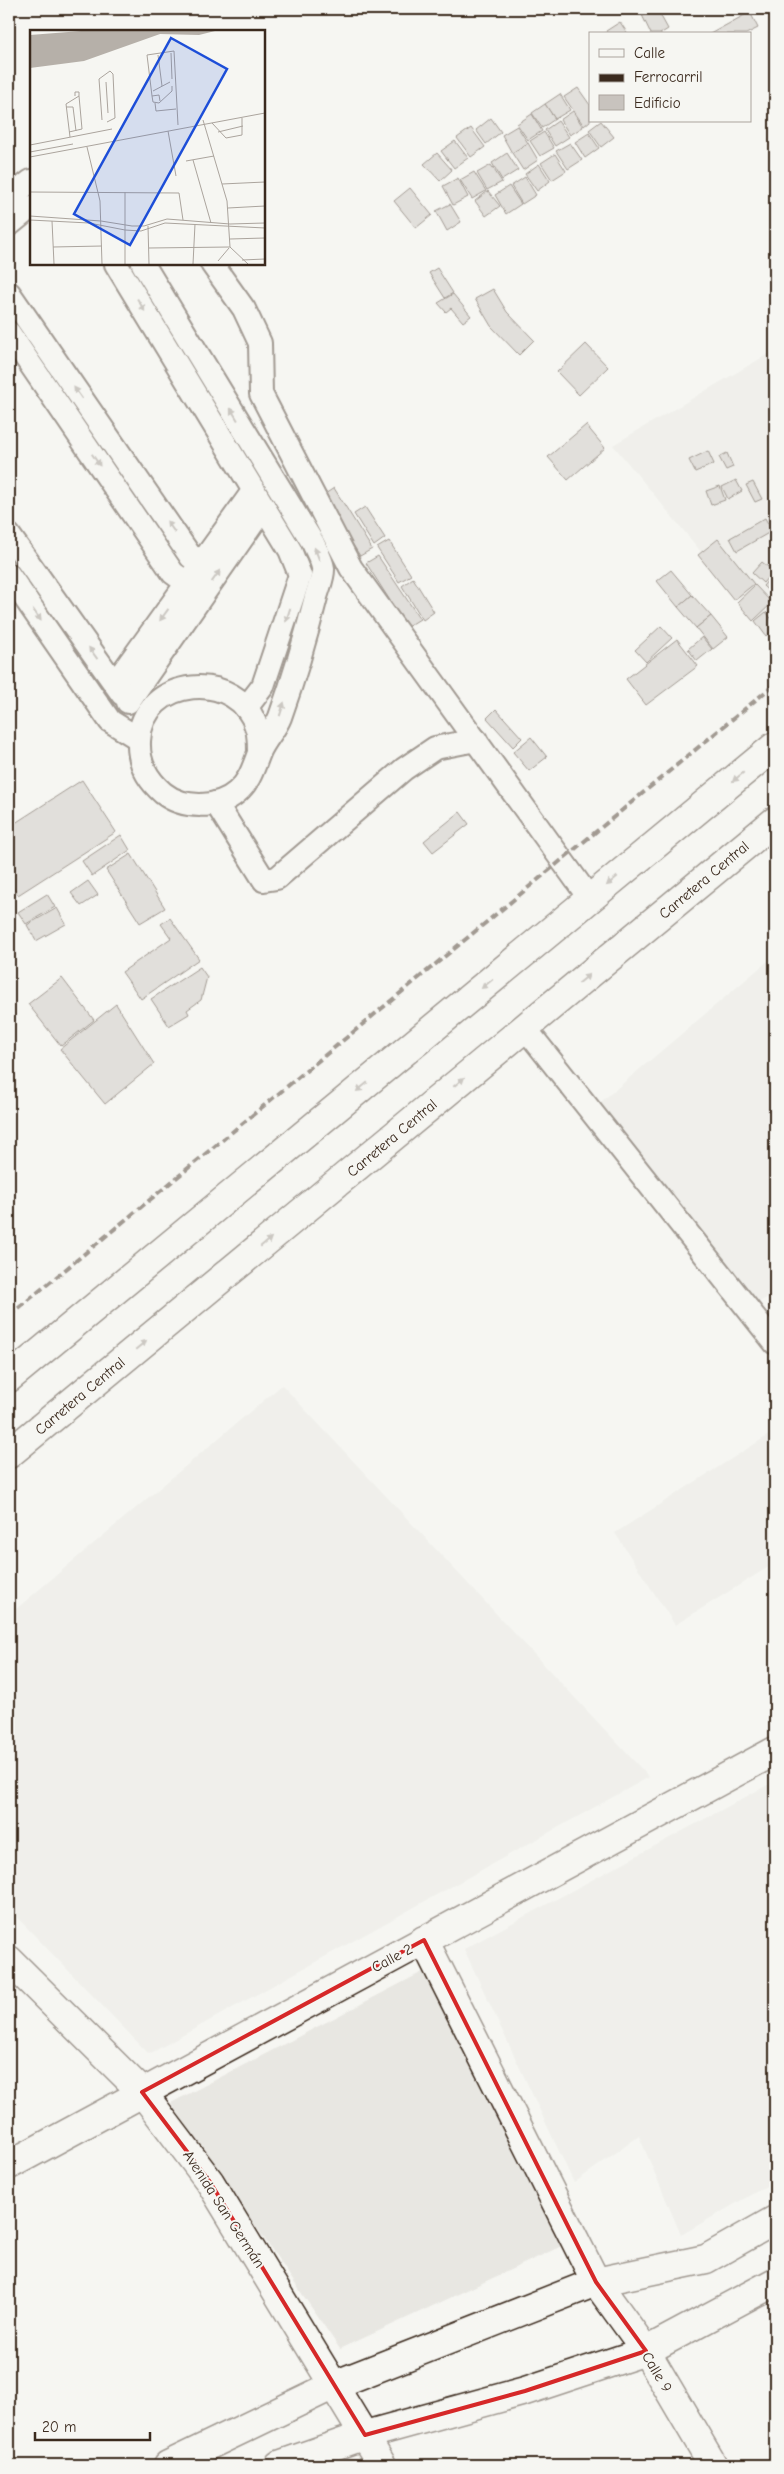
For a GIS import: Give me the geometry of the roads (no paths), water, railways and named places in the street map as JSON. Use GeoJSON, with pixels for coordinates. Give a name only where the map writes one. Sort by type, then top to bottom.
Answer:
{"type":"FeatureCollection","features":[{"type":"Feature","properties":{"kind":"main road"},"geometry":{"type":"LineString","coordinates":[[9,1378],[775,746]]}},
{"type":"Feature","properties":{"kind":"main road","name":"Carretera Central"},"geometry":{"type":"LineString","coordinates":[[9,1454],[775,822]]}},
{"type":"Feature","properties":{"kind":"main road","name":"Calle 2"},"geometry":{"type":"LineString","coordinates":[[9,2165],[775,1751]]}},
{"type":"Feature","properties":{"kind":"main road","name":"Calle 9"},"geometry":{"type":"LineString","coordinates":[[424,1940],[596,2282],[646,2351],[713,2465]]}},
{"type":"Feature","properties":{"kind":"main road","name":"Avenida San Germán"},"geometry":{"type":"LineString","coordinates":[[9,1960],[142,2092],[210,2182],[382,2465]]}},
{"type":"Feature","properties":{"kind":"main road"},"geometry":{"type":"LineString","coordinates":[[168,2465],[334,2385],[596,2282],[706,2259],[775,2220]]}},
{"type":"Feature","properties":{"kind":"main road"},"geometry":{"type":"LineString","coordinates":[[279,2465],[365,2435],[525,2391],[646,2351],[775,2282]]}},
{"type":"Feature","properties":{"kind":"lane"},"geometry":{"type":"LineString","coordinates":[[9,198],[30,182]]}},
{"type":"Feature","properties":{"kind":"lane"},"geometry":{"type":"LineString","coordinates":[[9,224],[30,208]]}},
{"type":"Feature","properties":{"kind":"lane"},"geometry":{"type":"LineString","coordinates":[[117,265],[290,550],[300,575],[263,686],[246,708]]}},
{"type":"Feature","properties":{"kind":"lane"},"geometry":{"type":"LineString","coordinates":[[143,265],[313,543],[323,568],[308,629],[279,719],[259,752],[252,774],[237,793],[216,803],[192,806],[170,798],[151,783],[141,763],[139,739],[146,717],[162,699],[183,688],[198,686],[206,686],[229,693],[246,708],[257,729],[259,752]]}},
{"type":"Feature","properties":{"kind":"lane"},"geometry":{"type":"LineString","coordinates":[[213,265],[244,309],[260,343],[261,394],[352,568],[590,899]]}},
{"type":"Feature","properties":{"kind":"lane"},"geometry":{"type":"LineString","coordinates":[[9,293],[191,557],[204,559]]}},
{"type":"Feature","properties":{"kind":"lane"},"geometry":{"type":"LineString","coordinates":[[9,333],[173,573],[187,583]]}},
{"type":"Feature","properties":{"kind":"lane"},"geometry":{"type":"LineString","coordinates":[[115,683],[204,559],[259,498]]}},
{"type":"Feature","properties":{"kind":"lane"},"geometry":{"type":"LineString","coordinates":[[128,702],[259,498]]}},
{"type":"Feature","properties":{"kind":"lane"},"geometry":{"type":"LineString","coordinates":[[9,535],[128,702],[146,717]]}},
{"type":"Feature","properties":{"kind":"lane"},"geometry":{"type":"LineString","coordinates":[[9,575],[110,721],[139,739]]}},
{"type":"Feature","properties":{"kind":"lane"},"geometry":{"type":"LineString","coordinates":[[216,803],[264,880],[277,878],[404,769],[435,748],[476,740]]}},
{"type":"Feature","properties":{"kind":"lane"},"geometry":{"type":"LineString","coordinates":[[525,1028],[775,1343]]}},
{"type":"Feature","properties":{"kind":"railway"},"geometry":{"type":"LineString","coordinates":[[9,1316],[775,684]]}}]}
